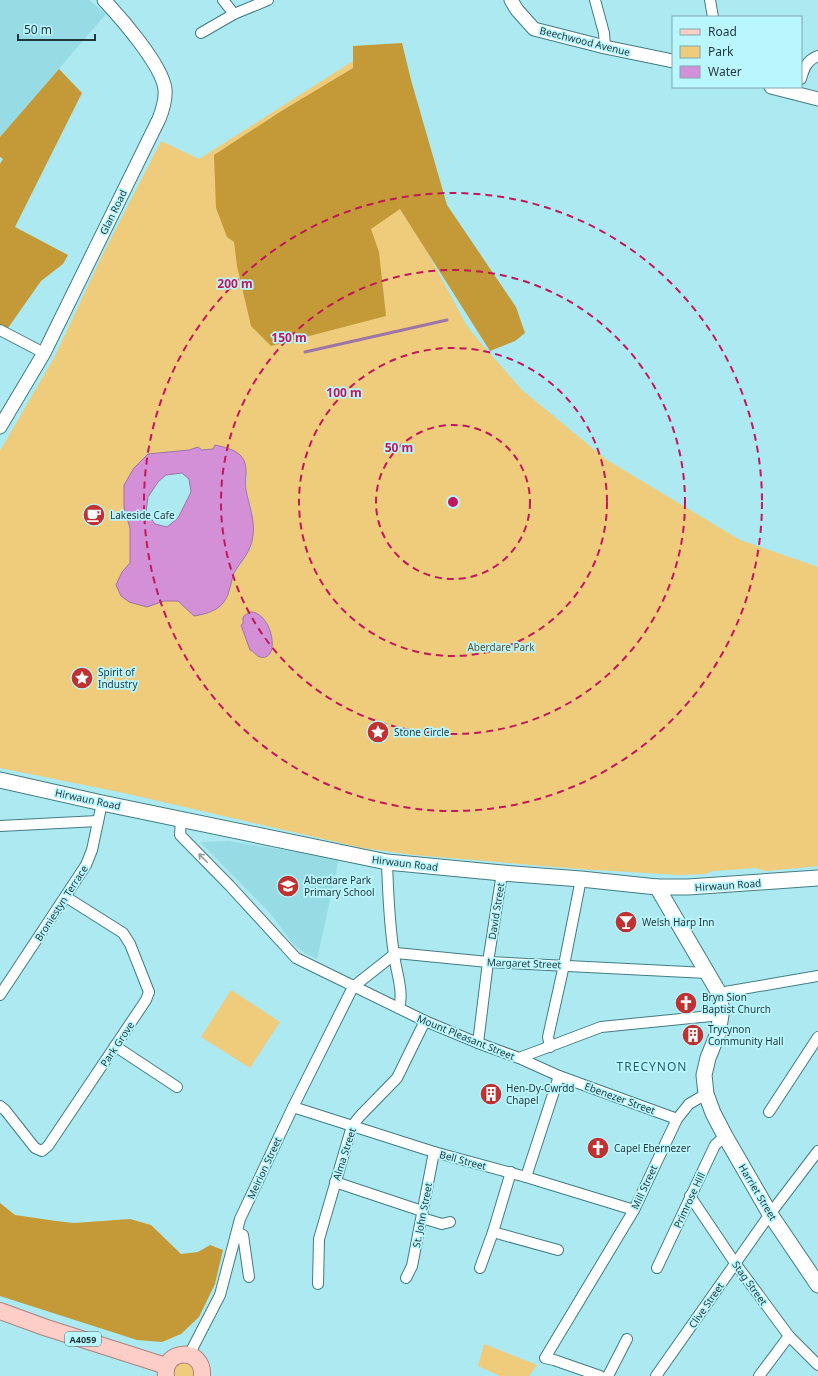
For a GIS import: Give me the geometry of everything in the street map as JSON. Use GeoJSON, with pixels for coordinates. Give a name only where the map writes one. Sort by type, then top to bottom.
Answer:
{"type":"FeatureCollection","features":[{"type":"Feature","properties":{"kind":"main road","name":"Hirwaun Road"},"geometry":{"type":"LineString","coordinates":[[0,780],[102,803],[387,862],[502,874],[581,879],[657,887],[688,887],[818,878]]}},
{"type":"Feature","properties":{"kind":"main road"},"geometry":{"type":"LineString","coordinates":[[657,887],[719,994],[721,1015],[718,1033],[708,1058],[704,1075],[706,1094]]}},
{"type":"Feature","properties":{"kind":"main road","name":"Harriet Street"},"geometry":{"type":"LineString","coordinates":[[706,1094],[713,1113],[725,1136],[770,1214],[818,1285]]}},
{"type":"Feature","properties":{"kind":"main road","name":"A4059"},"geometry":{"type":"LineString","coordinates":[[0,1311],[166,1371]]}},
{"type":"Feature","properties":{"kind":"main road"},"geometry":{"type":"LineString","coordinates":[[166,1371],[173,1357],[178,1355],[189,1355],[198,1361],[202,1371],[202,1376]]}},
{"type":"Feature","properties":{"kind":"street","name":"Glan Road"},"geometry":{"type":"LineString","coordinates":[[0,428],[44,353],[159,119],[165,101],[165,88],[155,64],[115,11],[104,0]]}},
{"type":"Feature","properties":{"kind":"street"},"geometry":{"type":"LineString","coordinates":[[223,0],[234,14]]}},
{"type":"Feature","properties":{"kind":"street"},"geometry":{"type":"LineString","coordinates":[[201,32],[234,14],[268,0]]}},
{"type":"Feature","properties":{"kind":"street","name":"Beechwood Avenue"},"geometry":{"type":"LineString","coordinates":[[511,0],[516,10],[534,29],[605,47],[672,61]]}},
{"type":"Feature","properties":{"kind":"street"},"geometry":{"type":"LineString","coordinates":[[595,0],[604,33],[605,47]]}},
{"type":"Feature","properties":{"kind":"street"},"geometry":{"type":"LineString","coordinates":[[710,0],[713,16]]}},
{"type":"Feature","properties":{"kind":"street"},"geometry":{"type":"LineString","coordinates":[[802,75],[804,66],[818,56]]}},
{"type":"Feature","properties":{"kind":"street"},"geometry":{"type":"LineString","coordinates":[[778,88],[798,91],[818,99]]}},
{"type":"Feature","properties":{"kind":"street"},"geometry":{"type":"LineString","coordinates":[[0,330],[44,353]]}},
{"type":"Feature","properties":{"kind":"street","name":"Broniestyn Terrace"},"geometry":{"type":"LineString","coordinates":[[0,995],[66,898],[86,865],[92,850],[102,803]]}},
{"type":"Feature","properties":{"kind":"street","name":"Mount Pleasant Street"},"geometry":{"type":"LineString","coordinates":[[181,819],[180,835],[230,886],[296,958],[425,1021],[519,1058],[601,1026],[721,1015]]}},
{"type":"Feature","properties":{"kind":"street"},"geometry":{"type":"LineString","coordinates":[[0,826],[98,821]]}},
{"type":"Feature","properties":{"kind":"street"},"geometry":{"type":"LineString","coordinates":[[387,862],[388,906],[401,993],[399,1008]]}},
{"type":"Feature","properties":{"kind":"street","name":"David Street"},"geometry":{"type":"LineString","coordinates":[[478,1043],[488,962],[502,874]]}},
{"type":"Feature","properties":{"kind":"street"},"geometry":{"type":"LineString","coordinates":[[550,1047],[548,1037],[581,879]]}},
{"type":"Feature","properties":{"kind":"street","name":"Park Grove"},"geometry":{"type":"LineString","coordinates":[[0,1106],[5,1110],[35,1148],[42,1151],[48,1146],[146,1000],[149,992],[130,944],[124,933],[66,898]]}},
{"type":"Feature","properties":{"kind":"street"},"geometry":{"type":"LineString","coordinates":[[353,987],[394,954]]}},
{"type":"Feature","properties":{"kind":"street","name":"Margaret Street"},"geometry":{"type":"LineString","coordinates":[[394,954],[488,962],[707,973]]}},
{"type":"Feature","properties":{"kind":"street"},"geometry":{"type":"LineString","coordinates":[[719,994],[818,976]]}},
{"type":"Feature","properties":{"kind":"street","name":"Meirion Street"},"geometry":{"type":"LineString","coordinates":[[189,1355],[220,1295],[240,1219],[293,1107],[353,987]]}},
{"type":"Feature","properties":{"kind":"street","name":"Alma Street"},"geometry":{"type":"LineString","coordinates":[[318,1284],[319,1239],[352,1126],[397,1078],[425,1021]]}},
{"type":"Feature","properties":{"kind":"street"},"geometry":{"type":"LineString","coordinates":[[769,1112],[818,1037]]}},
{"type":"Feature","properties":{"kind":"street"},"geometry":{"type":"LineString","coordinates":[[115,1046],[177,1087]]}},
{"type":"Feature","properties":{"kind":"street","name":"Ebenezer Street"},"geometry":{"type":"LineString","coordinates":[[519,1058],[559,1076],[677,1118]]}},
{"type":"Feature","properties":{"kind":"street"},"geometry":{"type":"LineString","coordinates":[[526,1177],[559,1076]]}},
{"type":"Feature","properties":{"kind":"street","name":"Mill Street"},"geometry":{"type":"LineString","coordinates":[[600,1376],[545,1358],[634,1210],[677,1118],[689,1104],[706,1094]]}},
{"type":"Feature","properties":{"kind":"street","name":"Bell Street"},"geometry":{"type":"LineString","coordinates":[[293,1107],[434,1152],[511,1172],[634,1210]]}},
{"type":"Feature","properties":{"kind":"street","name":"Primrose Hill"},"geometry":{"type":"LineString","coordinates":[[657,1268],[715,1145],[725,1136]]}},
{"type":"Feature","properties":{"kind":"street","name":"Clive Street"},"geometry":{"type":"LineString","coordinates":[[656,1376],[770,1214],[818,1151]]}},
{"type":"Feature","properties":{"kind":"street","name":"St. John Street"},"geometry":{"type":"LineString","coordinates":[[406,1278],[412,1266],[434,1152]]}},
{"type":"Feature","properties":{"kind":"street"},"geometry":{"type":"LineString","coordinates":[[480,1268],[493,1232],[511,1172]]}},
{"type":"Feature","properties":{"kind":"street"},"geometry":{"type":"LineString","coordinates":[[335,1182],[422,1214],[442,1224],[450,1222]]}},
{"type":"Feature","properties":{"kind":"street","name":"Stag Street"},"geometry":{"type":"LineString","coordinates":[[690,1196],[735,1263],[789,1336],[818,1365]]}},
{"type":"Feature","properties":{"kind":"street"},"geometry":{"type":"LineString","coordinates":[[237,1232],[243,1235],[249,1277]]}},
{"type":"Feature","properties":{"kind":"street"},"geometry":{"type":"LineString","coordinates":[[493,1232],[558,1250]]}},
{"type":"Feature","properties":{"kind":"street"},"geometry":{"type":"LineString","coordinates":[[759,1376],[789,1336]]}},
{"type":"Feature","properties":{"kind":"street"},"geometry":{"type":"LineString","coordinates":[[608,1376],[627,1339]]}},
{"type":"Feature","properties":{"kind":"shaded area"},"geometry":{"type":"Polygon","coordinates":[[[0,0],[89,0],[106,14],[0,137],[0,0]]]}},
{"type":"Feature","properties":{"kind":"shaded area"},"geometry":{"type":"Polygon","coordinates":[[[402,43],[411,80],[447,205],[516,307],[525,333],[515,341],[490,351],[400,209],[371,229],[379,252],[386,316],[271,346],[251,326],[237,266],[234,242],[227,237],[216,208],[214,155],[283,110],[353,68],[353,46],[402,43]]]}},
{"type":"Feature","properties":{"kind":"shaded area"},"geometry":{"type":"Polygon","coordinates":[[[59,69],[82,93],[15,227],[68,255],[63,264],[41,281],[8,328],[0,324],[0,164],[3,159],[0,157],[0,137],[59,69]]]}},
{"type":"Feature","properties":{"kind":"shaded area","name":"Aberdare Park Primary School"},"geometry":{"type":"Polygon","coordinates":[[[229,841],[339,859],[317,959],[306,954],[294,945],[270,913],[200,842],[229,841]]]}},
{"type":"Feature","properties":{"kind":"shaded area"},"geometry":{"type":"Polygon","coordinates":[[[0,1203],[15,1215],[56,1221],[74,1223],[130,1219],[151,1225],[181,1254],[198,1252],[210,1245],[223,1250],[215,1284],[199,1317],[181,1334],[162,1342],[137,1340],[0,1296],[0,1203]]]}},
{"type":"Feature","properties":{"kind":"green space","name":"Aberdare Park"},"geometry":{"type":"Polygon","coordinates":[[[356,59],[416,231],[467,326],[522,390],[607,460],[740,540],[818,567],[818,866],[766,871],[755,868],[713,871],[705,874],[680,875],[580,869],[414,855],[362,848],[124,793],[0,768],[0,451],[55,356],[101,258],[161,141],[199,159],[356,59]],[[198,447],[189,450],[148,454],[134,468],[124,485],[124,508],[130,527],[130,563],[122,572],[147,607],[164,601],[178,601],[194,616],[229,592],[234,574],[251,548],[253,516],[246,488],[247,476],[213,449],[202,450],[198,447]]]}},
{"type":"Feature","properties":{"kind":"green space"},"geometry":{"type":"Polygon","coordinates":[[[231,990],[280,1022],[250,1068],[201,1037],[231,990]]]}},
{"type":"Feature","properties":{"kind":"green space"},"geometry":{"type":"Polygon","coordinates":[[[484,1344],[537,1365],[529,1376],[500,1376],[478,1366],[484,1344]]]}},
{"type":"Feature","properties":{"kind":"green space"},"geometry":{"type":"Polygon","coordinates":[[[181,1362],[188,1362],[193,1366],[194,1376],[175,1376],[175,1368],[181,1362]]]}},
{"type":"Feature","properties":{"kind":"water"},"geometry":{"type":"Polygon","coordinates":[[[215,445],[228,448],[238,453],[243,459],[246,467],[246,490],[253,524],[253,535],[250,547],[246,556],[234,573],[227,597],[220,606],[211,612],[194,616],[178,601],[164,601],[147,607],[129,602],[121,596],[116,585],[122,572],[130,563],[130,528],[124,508],[124,485],[134,468],[148,454],[189,450],[198,447],[202,450],[213,449],[215,445]],[[182,473],[166,475],[158,482],[148,497],[146,512],[155,524],[167,527],[178,518],[191,492],[189,479],[182,473]]]}},
{"type":"Feature","properties":{"kind":"water"},"geometry":{"type":"Polygon","coordinates":[[[249,612],[257,614],[264,619],[268,627],[272,644],[271,652],[267,656],[257,656],[250,650],[241,625],[243,624],[243,617],[249,612]]]}},
{"type":"Feature","properties":{"kind":"waterway"},"geometry":{"type":"LineString","coordinates":[[305,352],[447,320]]}},
{"type":"Feature","properties":{"kind":"place","name":"Lakeside Cafe"},"geometry":{"type":"Point","coordinates":[94,515]}},
{"type":"Feature","properties":{"kind":"place","name":"Spirit of Industry"},"geometry":{"type":"Point","coordinates":[82,678]}},
{"type":"Feature","properties":{"kind":"place","name":"Stone Circle"},"geometry":{"type":"Point","coordinates":[378,732]}},
{"type":"Feature","properties":{"kind":"place","name":"Aberdare Park Primary School"},"geometry":{"type":"Point","coordinates":[288,886]}},
{"type":"Feature","properties":{"kind":"place","name":"Welsh Harp Inn"},"geometry":{"type":"Point","coordinates":[626,922]}},
{"type":"Feature","properties":{"kind":"place","name":"Bryn Sion Baptist Church"},"geometry":{"type":"Point","coordinates":[686,1003]}},
{"type":"Feature","properties":{"kind":"place","name":"Trycynon Community Hall"},"geometry":{"type":"Point","coordinates":[693,1035]}},
{"type":"Feature","properties":{"kind":"place","name":"Hen-Dy-Cwrdd Chapel"},"geometry":{"type":"Point","coordinates":[491,1094]}},
{"type":"Feature","properties":{"kind":"place","name":"Capel Ebernezer"},"geometry":{"type":"Point","coordinates":[598,1148]}},
{"type":"Feature","properties":{"kind":"district","name":"TRECYNON"},"geometry":{"type":"Point","coordinates":[652,1066]}}]}
